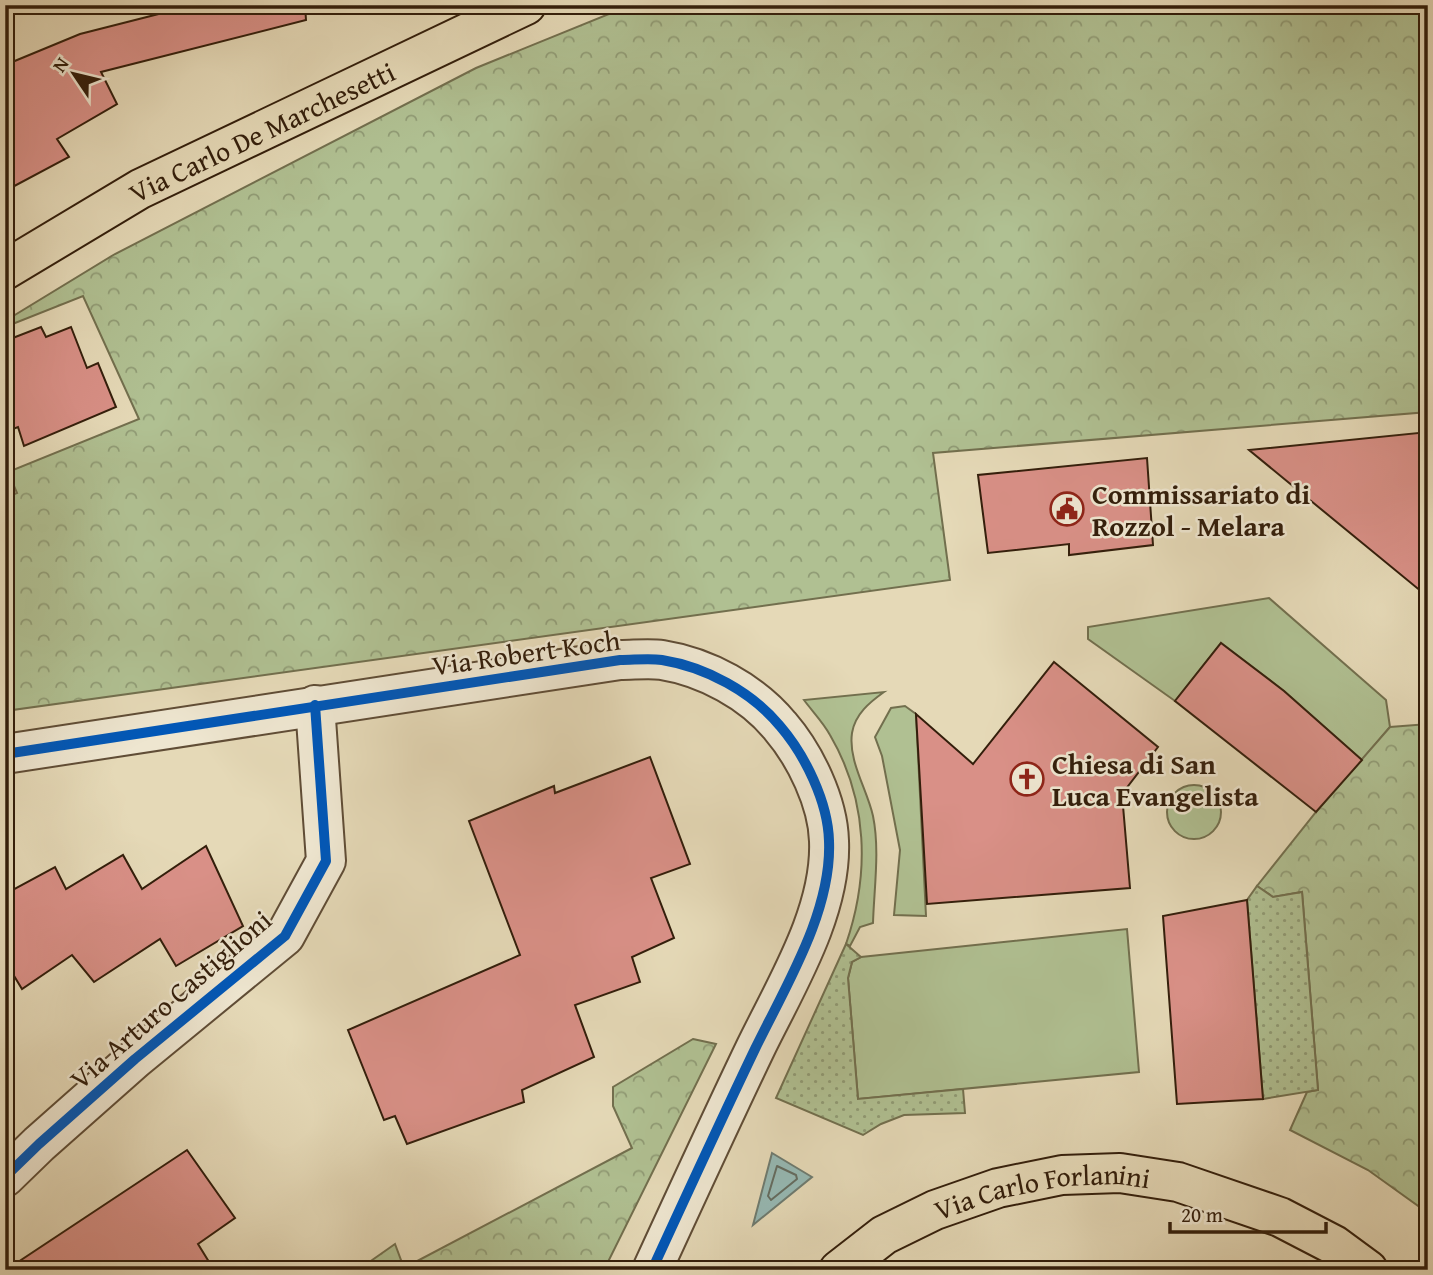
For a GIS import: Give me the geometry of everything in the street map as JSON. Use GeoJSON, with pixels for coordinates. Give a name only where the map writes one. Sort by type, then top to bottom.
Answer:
{"type":"FeatureCollection","features":[{"type":"Feature","properties":{"kind":"main road","name":"Via Carlo De Marchesetti"},"geometry":{"type":"LineString","coordinates":[[5,270],[140,189],[526,5]]}},
{"type":"Feature","properties":{"kind":"main road","name":"Via Carlo Forlanini"},"geometry":{"type":"LineString","coordinates":[[839,1270],[884,1235],[935,1210],[998,1188],[1062,1175],[1120,1173],[1178,1182],[1269,1212],[1334,1245],[1368,1270]]}},
{"type":"Feature","properties":{"kind":"street","name":"Via Robert Koch"},"geometry":{"type":"LineString","coordinates":[[5,754],[620,660],[661,660],[691,667],[721,679],[768,711],[791,738],[814,779],[829,840],[826,880],[815,918],[783,991],[652,1270]]}},
{"type":"Feature","properties":{"kind":"street","name":"Via Arturo Castiglioni"},"geometry":{"type":"LineString","coordinates":[[5,1177],[135,1059],[285,936],[326,862],[315,705]]}},
{"type":"Feature","properties":{"kind":"green space"},"geometry":{"type":"Polygon","coordinates":[[[631,5],[1428,5],[1428,412],[933,453],[950,580],[5,711],[5,498],[17,493],[8,472],[139,419],[83,296],[5,327],[5,321],[115,254],[476,68],[631,5]]]}},
{"type":"Feature","properties":{"kind":"green space"},"geometry":{"type":"Polygon","coordinates":[[[1269,598],[1386,700],[1390,727],[1362,760],[1284,691],[1221,643],[1175,701],[1088,639],[1088,627],[1269,598]]]}},
{"type":"Feature","properties":{"kind":"green space"},"geometry":{"type":"Polygon","coordinates":[[[884,692],[860,714],[852,733],[855,764],[873,816],[876,856],[873,923],[860,927],[850,946],[846,944],[854,918],[862,864],[858,811],[843,760],[827,730],[804,700],[884,692]]]}},
{"type":"Feature","properties":{"kind":"green space"},"geometry":{"type":"Polygon","coordinates":[[[905,706],[916,714],[926,916],[894,915],[900,850],[882,756],[875,737],[891,708],[905,706]]]}},
{"type":"Feature","properties":{"kind":"green space"},"geometry":{"type":"Polygon","coordinates":[[[1428,724],[1428,1213],[1368,1170],[1290,1130],[1307,1092],[1318,1090],[1302,892],[1273,897],[1257,886],[1316,812],[1390,727],[1428,724]]]}},
{"type":"Feature","properties":{"kind":"green space"},"geometry":{"type":"Polygon","coordinates":[[[1199,785],[1209,789],[1217,797],[1221,812],[1217,827],[1209,835],[1189,839],[1179,835],[1171,827],[1167,807],[1171,797],[1179,789],[1199,785]]]}},
{"type":"Feature","properties":{"kind":"green space"},"geometry":{"type":"Polygon","coordinates":[[[1257,886],[1273,897],[1302,892],[1318,1090],[1263,1099],[1247,900],[1257,886]]]}},
{"type":"Feature","properties":{"kind":"green space"},"geometry":{"type":"Polygon","coordinates":[[[1127,929],[1139,1072],[858,1099],[848,978],[852,962],[861,957],[1127,929]]]}},
{"type":"Feature","properties":{"kind":"green space"},"geometry":{"type":"Polygon","coordinates":[[[846,944],[861,957],[852,962],[848,978],[858,1099],[963,1089],[965,1113],[904,1115],[863,1135],[776,1098],[846,944]]]}},
{"type":"Feature","properties":{"kind":"green space"},"geometry":{"type":"Polygon","coordinates":[[[693,1039],[716,1044],[604,1270],[358,1270],[395,1244],[404,1268],[632,1148],[613,1106],[613,1087],[693,1039]]]}},
{"type":"Feature","properties":{"kind":"water"},"geometry":{"type":"Polygon","coordinates":[[[772,1153],[812,1177],[753,1225],[772,1153]]]}},
{"type":"Feature","properties":{"kind":"building"},"geometry":{"type":"Polygon","coordinates":[[[194,5],[305,5],[306,20],[101,72],[117,104],[57,139],[69,157],[5,191],[5,65],[80,34],[194,5]]]}},
{"type":"Feature","properties":{"kind":"building"},"geometry":{"type":"Polygon","coordinates":[[[41,327],[46,337],[71,327],[87,368],[98,363],[116,407],[24,446],[18,427],[5,432],[5,341],[41,327]]]}},
{"type":"Feature","properties":{"kind":"building"},"geometry":{"type":"Polygon","coordinates":[[[1428,432],[1428,597],[1249,450],[1428,432]]]}},
{"type":"Feature","properties":{"kind":"building","name":"Commissariato di Rozzol - Melara"},"geometry":{"type":"Polygon","coordinates":[[[1147,458],[1153,545],[1069,555],[1069,544],[988,553],[978,475],[1147,458]]]}},
{"type":"Feature","properties":{"kind":"building"},"geometry":{"type":"Polygon","coordinates":[[[1221,643],[1284,691],[1362,760],[1316,812],[1175,701],[1221,643]]]}},
{"type":"Feature","properties":{"kind":"building","name":"Chiesa di San Luca Evangelista"},"geometry":{"type":"Polygon","coordinates":[[[1054,662],[1158,747],[1122,794],[1130,888],[927,904],[916,714],[973,764],[1054,662]]]}},
{"type":"Feature","properties":{"kind":"building"},"geometry":{"type":"Polygon","coordinates":[[[650,757],[690,864],[651,878],[674,938],[632,957],[640,982],[575,1005],[594,1057],[522,1090],[524,1102],[407,1144],[395,1116],[384,1120],[348,1030],[520,955],[469,821],[554,786],[555,793],[650,757]]]}},
{"type":"Feature","properties":{"kind":"building"},"geometry":{"type":"Polygon","coordinates":[[[206,846],[243,926],[176,966],[160,939],[94,982],[72,955],[22,989],[5,961],[5,894],[55,867],[66,889],[123,855],[142,889],[206,846]]]}},
{"type":"Feature","properties":{"kind":"building"},"geometry":{"type":"Polygon","coordinates":[[[1247,900],[1263,1099],[1177,1104],[1163,916],[1247,900]]]}},
{"type":"Feature","properties":{"kind":"building"},"geometry":{"type":"Polygon","coordinates":[[[187,1150],[235,1218],[198,1244],[214,1270],[6,1270],[187,1150]]]}},
{"type":"Feature","properties":{"kind":"cycle path"},"geometry":{"type":"LineString","coordinates":[[5,754],[620,660],[657,659],[679,663],[727,683],[756,702],[789,738],[814,780],[828,826],[828,868],[815,922],[804,948],[652,1270]]}},
{"type":"Feature","properties":{"kind":"cycle path"},"geometry":{"type":"LineString","coordinates":[[5,1177],[135,1059],[285,936],[326,861],[315,705]]}},
{"type":"Feature","properties":{"kind":"place","name":"Commissariato di Rozzol - Melara"},"geometry":{"type":"Point","coordinates":[1067,509]}},
{"type":"Feature","properties":{"kind":"place","name":"Chiesa di San Luca Evangelista"},"geometry":{"type":"Point","coordinates":[1027,779]}}]}
